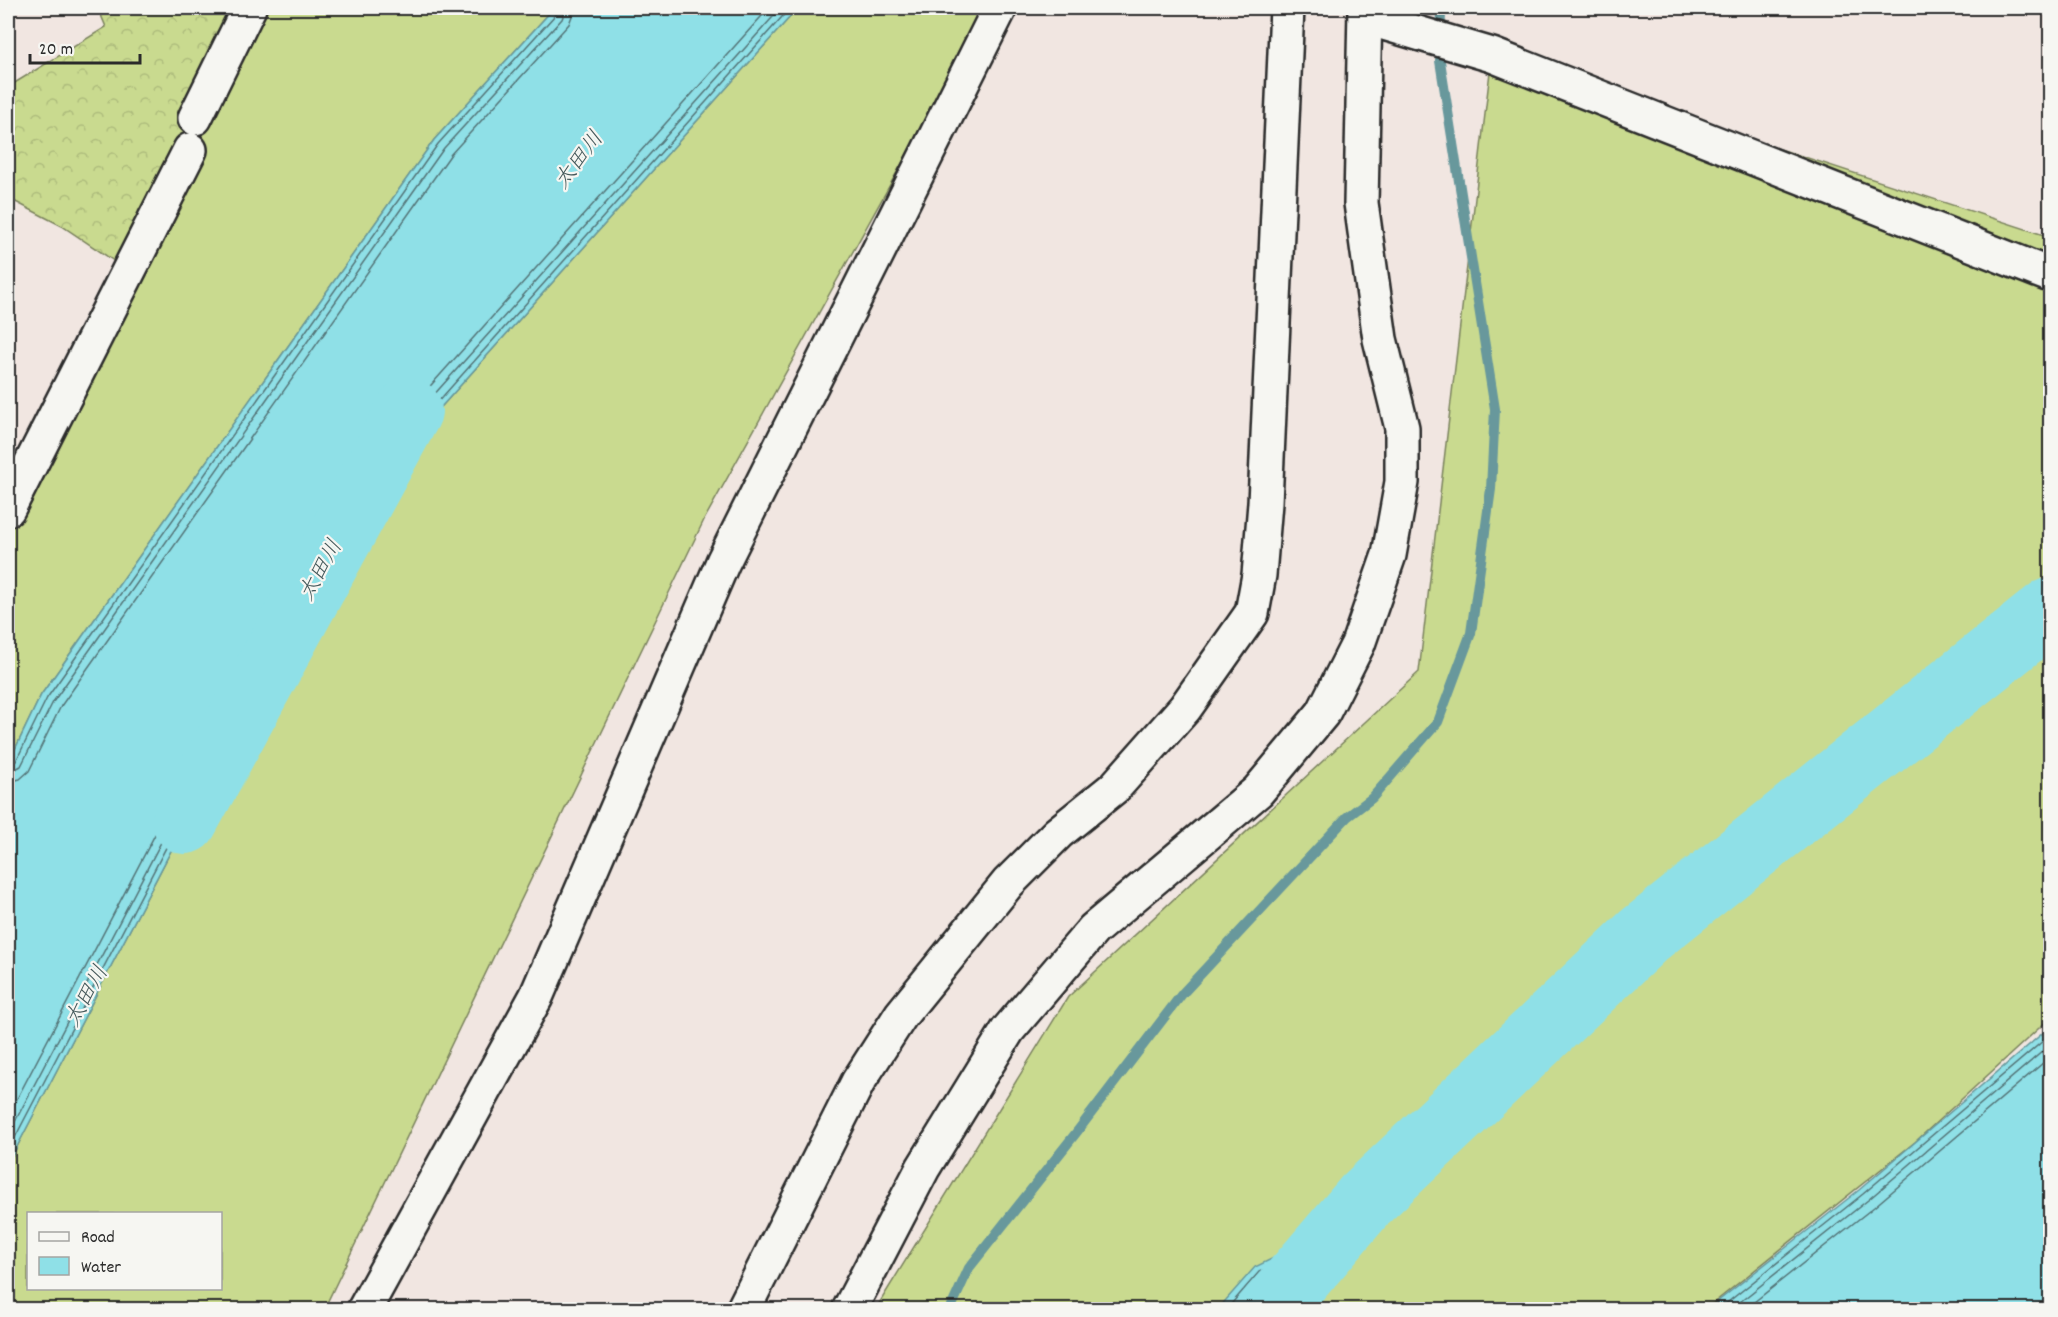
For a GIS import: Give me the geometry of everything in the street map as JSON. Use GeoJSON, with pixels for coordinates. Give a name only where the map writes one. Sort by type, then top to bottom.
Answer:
{"type":"FeatureCollection","features":[{"type":"Feature","properties":{"kind":"street"},"geometry":{"type":"LineString","coordinates":[[195,118],[249,8]]}},
{"type":"Feature","properties":{"kind":"street"},"geometry":{"type":"LineString","coordinates":[[364,1310],[536,997],[723,562],[1000,8]]}},
{"type":"Feature","properties":{"kind":"street"},"geometry":{"type":"LineString","coordinates":[[743,1310],[858,1082],[901,1015],[1008,883],[1058,833],[1115,787],[1185,708],[1252,613],[1259,575],[1265,503],[1287,8]]}},
{"type":"Feature","properties":{"kind":"street"},"geometry":{"type":"LineString","coordinates":[[849,1310],[923,1168],[1008,1030],[1094,929],[1258,791],[1323,713],[1358,645],[1389,555],[1402,482],[1402,428],[1380,339],[1361,203],[1366,13],[1492,55],[2050,275]]}},
{"type":"Feature","properties":{"kind":"street"},"geometry":{"type":"LineString","coordinates":[[8,509],[190,150]]}},
{"type":"Feature","properties":{"kind":"green space"},"geometry":{"type":"Polygon","coordinates":[[[98,8],[249,8],[195,118],[129,271],[62,226],[8,198],[8,87],[106,27],[98,8]]]}},
{"type":"Feature","properties":{"kind":"green space"},"geometry":{"type":"Polygon","coordinates":[[[249,8],[554,8],[434,140],[41,695],[8,764],[8,516],[249,8]]]}},
{"type":"Feature","properties":{"kind":"green space"},"geometry":{"type":"Polygon","coordinates":[[[798,8],[988,8],[704,520],[324,1309],[8,1309],[8,1164],[227,743],[365,492],[798,8]]]}},
{"type":"Feature","properties":{"kind":"green space"},"geometry":{"type":"Polygon","coordinates":[[[1492,55],[2050,237],[2050,1018],[1915,1142],[1706,1309],[875,1310],[1068,997],[1419,672],[1492,55]]]}},
{"type":"Feature","properties":{"kind":"water"},"geometry":{"type":"Polygon","coordinates":[[[554,8],[798,8],[365,492],[227,743],[8,1164],[8,764],[41,695],[434,140],[554,8]]]}},
{"type":"Feature","properties":{"kind":"water"},"geometry":{"type":"Polygon","coordinates":[[[2050,1027],[2050,1309],[1708,1309],[1859,1190],[2050,1027]]]}},
{"type":"Feature","properties":{"kind":"water"},"geometry":{"type":"Polygon","coordinates":[[[1346,1223],[1273,1309],[1218,1309],[1255,1267],[1346,1223]]]}},
{"type":"Feature","properties":{"kind":"waterway"},"geometry":{"type":"LineString","coordinates":[[950,1310],[969,1268],[1182,994],[1347,817],[1372,798],[1438,722],[1471,633],[1491,489],[1495,409],[1440,61],[1441,8]]}},
{"type":"Feature","properties":{"kind":"waterway","name":"太田川"},"geometry":{"type":"LineString","coordinates":[[185,821],[409,411]]}},
{"type":"Feature","properties":{"kind":"waterway"},"geometry":{"type":"LineString","coordinates":[[1271,1310],[1366,1199],[1644,935],[2050,611]]}}]}
